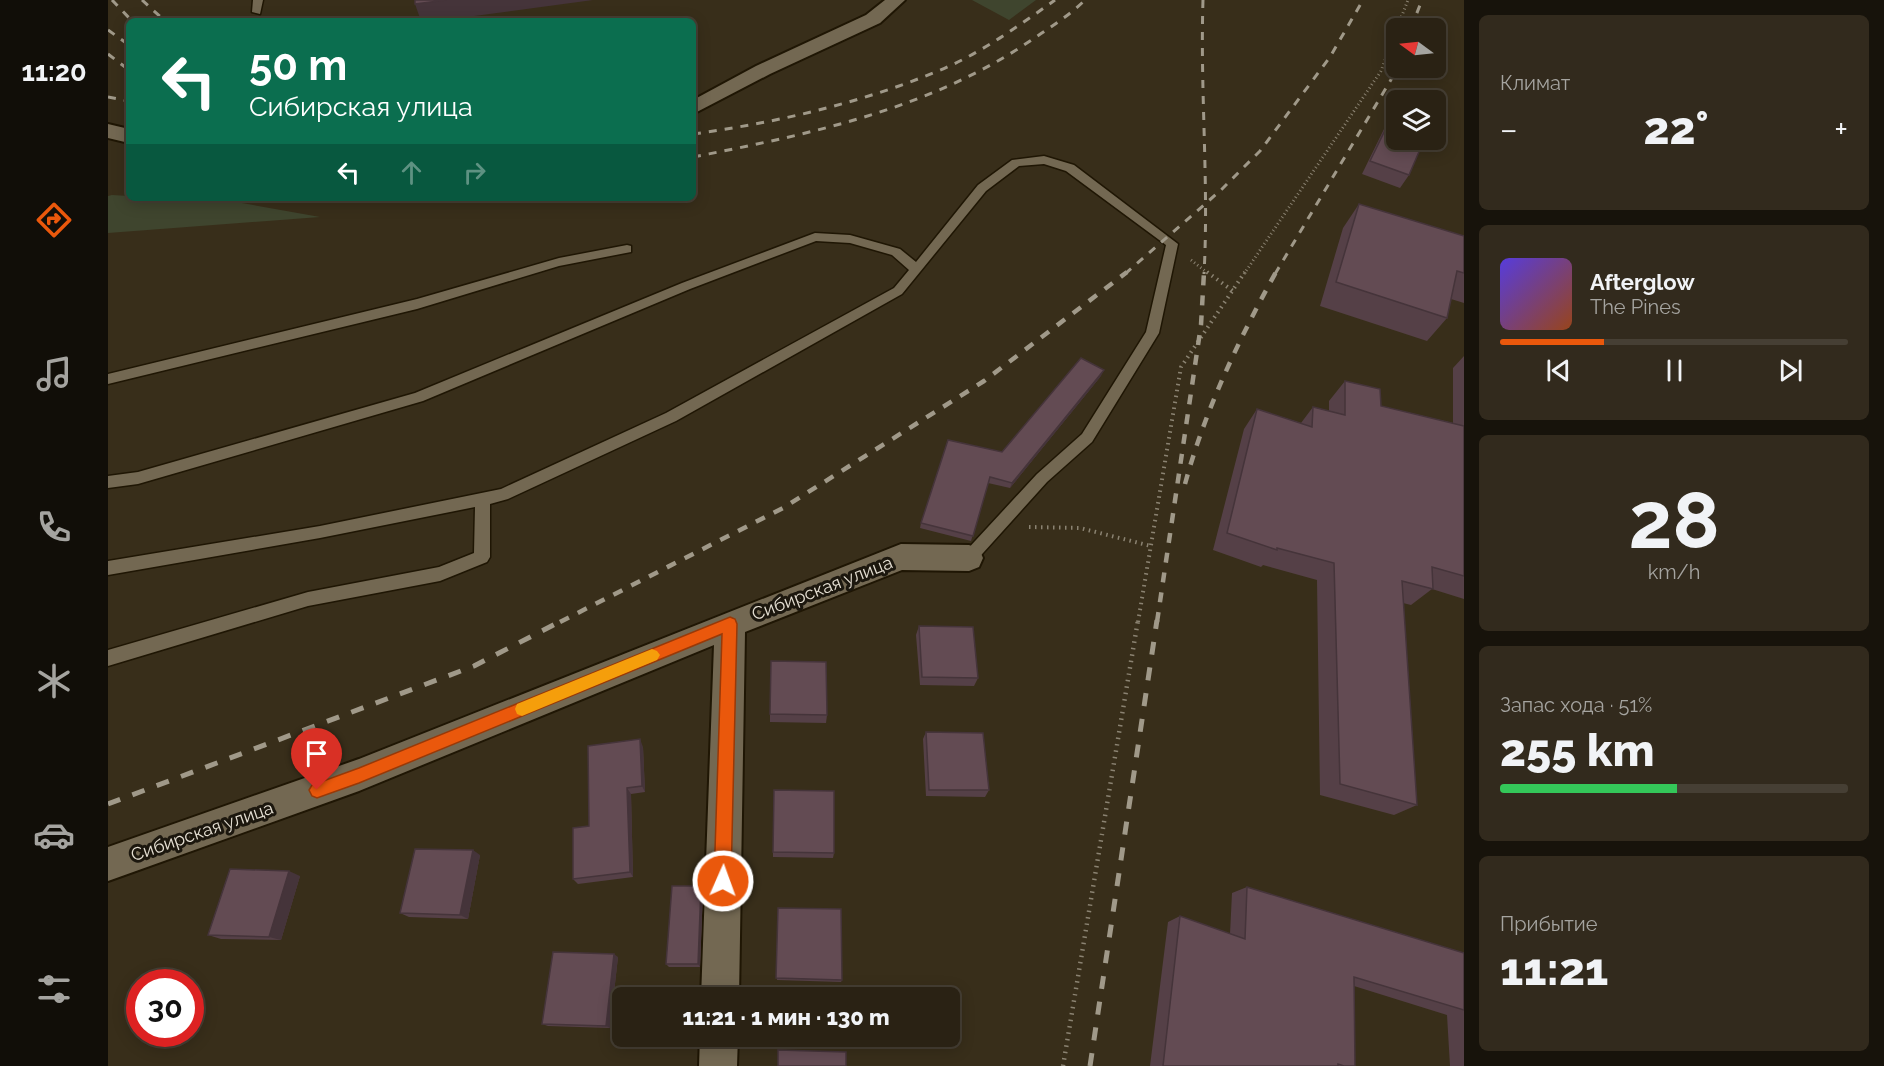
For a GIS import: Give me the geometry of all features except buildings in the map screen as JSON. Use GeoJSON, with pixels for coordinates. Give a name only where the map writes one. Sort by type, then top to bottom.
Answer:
{"type":"FeatureCollection","features":[{"type":"Feature","properties":{"kind":"street"},"geometry":{"type":"LineString","coordinates":[[696,106],[763,70],[873,19],[896,0]]}},
{"type":"Feature","properties":{"kind":"street"},"geometry":{"type":"LineString","coordinates":[[108,131],[126,135]]}},
{"type":"Feature","properties":{"kind":"street","name":"Сибирская улица"},"geometry":{"type":"LineString","coordinates":[[108,864],[359,776],[900,557],[969,558]]}},
{"type":"Feature","properties":{"kind":"street"},"geometry":{"type":"LineString","coordinates":[[720,987],[730,624]]}},
{"type":"Feature","properties":{"kind":"street"},"geometry":{"type":"LineString","coordinates":[[718,1047],[718,1066]]}},
{"type":"Feature","properties":{"kind":"lane"},"geometry":{"type":"LineString","coordinates":[[257,12],[258,0]]}},
{"type":"Feature","properties":{"kind":"lane"},"geometry":{"type":"LineString","coordinates":[[108,568],[320,532],[503,495],[670,417],[898,291],[982,188],[1016,163],[1044,160],[1070,168],[1172,244],[1152,333],[1087,438],[1042,478],[969,558]]}},
{"type":"Feature","properties":{"kind":"lane"},"geometry":{"type":"LineString","coordinates":[[108,482],[138,478],[418,397],[686,286],[815,237],[850,239],[896,252],[917,270]]}},
{"type":"Feature","properties":{"kind":"lane"},"geometry":{"type":"LineString","coordinates":[[108,379],[417,304],[559,262],[627,249]]}},
{"type":"Feature","properties":{"kind":"lane"},"geometry":{"type":"LineString","coordinates":[[108,658],[308,599],[440,574],[482,557],[483,499]]}},
{"type":"Feature","properties":{"kind":"path"},"geometry":{"type":"LineString","coordinates":[[1401,18],[1408,0]]}},
{"type":"Feature","properties":{"kind":"path"},"geometry":{"type":"LineString","coordinates":[[1063,1066],[1181,367],[1381,71],[1386,58]]}},
{"type":"Feature","properties":{"kind":"path"},"geometry":{"type":"LineString","coordinates":[[1172,244],[1233,291]]}},
{"type":"Feature","properties":{"kind":"path"},"geometry":{"type":"LineString","coordinates":[[998,526],[1080,528],[1151,546]]}},
{"type":"Feature","properties":{"kind":"green space"},"geometry":{"type":"Polygon","coordinates":[[[972,0],[1036,0],[1009,20],[972,0]]]}},
{"type":"Feature","properties":{"kind":"green space"},"geometry":{"type":"Polygon","coordinates":[[[108,196],[126,196],[126,201],[231,201],[320,217],[108,233],[108,196]]]}},
{"type":"Feature","properties":{"kind":"railway"},"geometry":{"type":"LineString","coordinates":[[112,0],[129,18]]}},
{"type":"Feature","properties":{"kind":"railway"},"geometry":{"type":"LineString","coordinates":[[142,0],[162,18]]}},
{"type":"Feature","properties":{"kind":"railway"},"geometry":{"type":"LineString","coordinates":[[696,134],[815,111],[904,84],[981,50],[1055,0]]}},
{"type":"Feature","properties":{"kind":"railway"},"geometry":{"type":"LineString","coordinates":[[696,156],[825,128],[910,102],[991,65],[1052,27],[1085,0]]}},
{"type":"Feature","properties":{"kind":"railway"},"geometry":{"type":"LineString","coordinates":[[1203,0],[1206,203]]}},
{"type":"Feature","properties":{"kind":"railway"},"geometry":{"type":"LineString","coordinates":[[1206,203],[1260,151],[1330,57],[1363,0]]}},
{"type":"Feature","properties":{"kind":"railway"},"geometry":{"type":"LineString","coordinates":[[1415,18],[1422,0]]}},
{"type":"Feature","properties":{"kind":"railway"},"geometry":{"type":"LineString","coordinates":[[108,30],[126,43]]}},
{"type":"Feature","properties":{"kind":"railway"},"geometry":{"type":"LineString","coordinates":[[108,54],[126,68]]}},
{"type":"Feature","properties":{"kind":"railway"},"geometry":{"type":"LineString","coordinates":[[1275,274],[1392,78]]}},
{"type":"Feature","properties":{"kind":"railway"},"geometry":{"type":"LineString","coordinates":[[108,97],[126,100]]}},
{"type":"Feature","properties":{"kind":"railway"},"geometry":{"type":"LineString","coordinates":[[1125,274],[1206,203]]}},
{"type":"Feature","properties":{"kind":"railway"},"geometry":{"type":"LineString","coordinates":[[1204,274],[1206,203]]}},
{"type":"Feature","properties":{"kind":"railway"},"geometry":{"type":"LineString","coordinates":[[560,622],[783,508],[984,381],[1127,272]]}},
{"type":"Feature","properties":{"kind":"railway"},"geometry":{"type":"LineString","coordinates":[[1157,622],[1201,325],[1204,272]]}},
{"type":"Feature","properties":{"kind":"railway"},"geometry":{"type":"LineString","coordinates":[[1185,484],[1202,429],[1224,375],[1276,272]]}},
{"type":"Feature","properties":{"kind":"railway"},"geometry":{"type":"LineString","coordinates":[[108,804],[474,666],[563,620]]}},
{"type":"Feature","properties":{"kind":"railway"},"geometry":{"type":"LineString","coordinates":[[1090,1066],[1157,620]]}},
{"type":"Feature","properties":{"kind":"slow traffic"},"geometry":{"type":"LineString","coordinates":[[522,709],[652,655]]}},
{"type":"Feature","properties":{"kind":"route"},"geometry":{"type":"LineString","coordinates":[[317,790],[359,776],[730,624],[723,881]]}}]}
